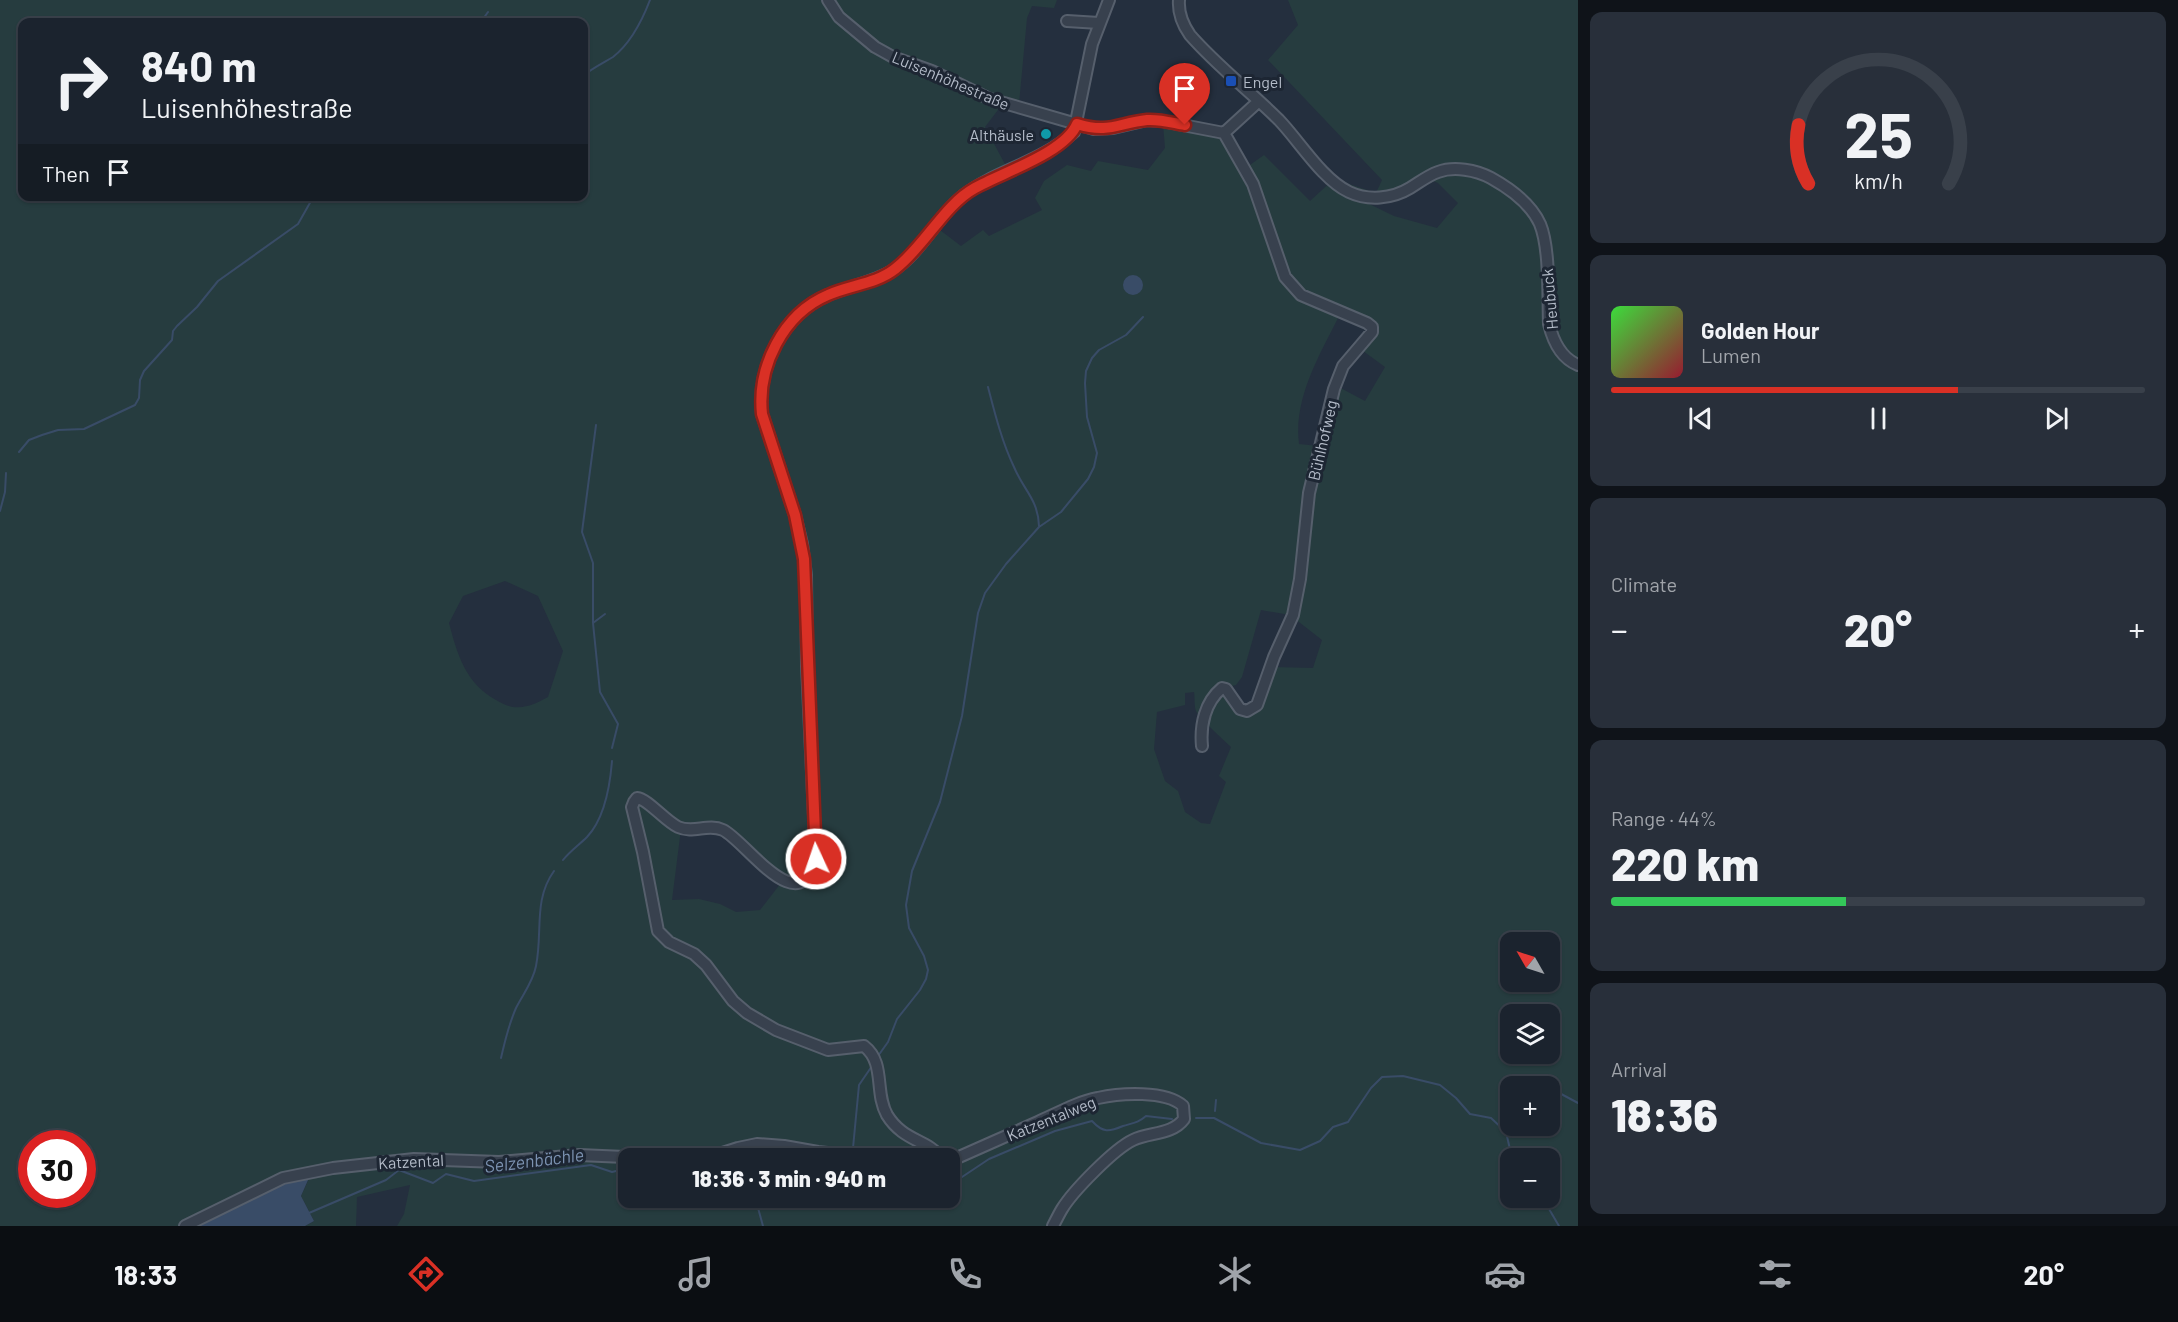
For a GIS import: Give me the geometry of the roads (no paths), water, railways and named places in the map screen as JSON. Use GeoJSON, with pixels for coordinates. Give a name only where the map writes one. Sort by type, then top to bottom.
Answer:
{"type":"FeatureCollection","features":[{"type":"Feature","properties":{"kind":"street","name":"Luisenhöhestraße"},"geometry":{"type":"LineString","coordinates":[[828,0],[839,17],[874,47],[893,57],[932,71],[990,99],[1094,129],[1113,128],[1147,120],[1224,133]]}},
{"type":"Feature","properties":{"kind":"street"},"geometry":{"type":"LineString","coordinates":[[927,1148],[894,1126],[885,1112],[881,1099],[877,1062],[864,1046],[828,1050],[776,1029],[747,1013],[733,1001],[714,975],[694,954],[669,942],[658,931],[632,807],[638,798],[643,799],[664,818],[681,829],[713,827],[723,830],[777,877],[791,882],[807,878],[813,872],[816,859],[807,666],[806,575],[795,515],[762,414],[760,397],[765,370],[779,339],[791,324],[817,300],[894,270],[914,252],[961,198],[973,189],[1040,156],[1074,132],[1089,56],[1109,0]]}},
{"type":"Feature","properties":{"kind":"street"},"geometry":{"type":"LineString","coordinates":[[1179,0],[1178,7],[1190,35],[1259,101],[1224,133]]}},
{"type":"Feature","properties":{"kind":"street"},"geometry":{"type":"LineString","coordinates":[[1067,21],[1099,23]]}},
{"type":"Feature","properties":{"kind":"street","name":"Heubuck"},"geometry":{"type":"LineString","coordinates":[[1259,101],[1330,178],[1349,192],[1365,197],[1394,195],[1440,171],[1460,169],[1485,175],[1520,198],[1540,223],[1545,245],[1549,324],[1552,337],[1558,349],[1571,362],[1578,365]]}},
{"type":"Feature","properties":{"kind":"street","name":"Bühlhofweg"},"geometry":{"type":"LineString","coordinates":[[1202,746],[1202,726],[1214,694],[1222,688],[1226,689],[1240,709],[1247,711],[1257,705],[1261,697],[1274,657],[1293,615],[1300,579],[1310,493],[1334,389],[1343,366],[1372,332],[1372,327],[1367,323],[1301,295],[1285,277],[1253,184],[1224,133]]}},
{"type":"Feature","properties":{"kind":"street","name":"Katzentalweg"},"geometry":{"type":"LineString","coordinates":[[960,1157],[1099,1097],[1136,1094],[1160,1096],[1176,1100],[1183,1106],[1184,1119],[1179,1125],[1133,1140],[1116,1151],[1072,1197],[1053,1226]]}},
{"type":"Feature","properties":{"kind":"street"},"geometry":{"type":"LineString","coordinates":[[742,1148],[757,1144],[795,1148]]}},
{"type":"Feature","properties":{"kind":"street","name":"Katzental"},"geometry":{"type":"LineString","coordinates":[[185,1226],[283,1178],[333,1168],[414,1159],[499,1162],[579,1155],[618,1157]]}},
{"type":"Feature","properties":{"kind":"water"},"geometry":{"type":"Polygon","coordinates":[[[1129,275],[1137,275],[1143,281],[1143,289],[1137,295],[1129,295],[1123,289],[1123,281],[1129,275]]]}},
{"type":"Feature","properties":{"kind":"water"},"geometry":{"type":"Polygon","coordinates":[[[312,1171],[301,1196],[314,1221],[305,1226],[185,1226],[312,1171]]]}},
{"type":"Feature","properties":{"kind":"waterway"},"geometry":{"type":"LineString","coordinates":[[588,72],[613,57],[625,45],[640,24],[650,0]]}},
{"type":"Feature","properties":{"kind":"waterway"},"geometry":{"type":"LineString","coordinates":[[484,18],[488,12]]}},
{"type":"Feature","properties":{"kind":"waterway"},"geometry":{"type":"LineString","coordinates":[[19,452],[29,440],[58,430],[84,429],[135,405],[139,398],[140,380],[144,371],[172,340],[173,331],[177,326],[197,307],[218,281],[298,224],[311,201]]}},
{"type":"Feature","properties":{"kind":"waterway"},"geometry":{"type":"LineString","coordinates":[[878,1056],[888,1042],[897,1019],[926,979],[928,970],[924,956],[909,928],[906,905],[912,871],[940,802],[962,716],[978,613],[985,593],[1006,564],[1039,527],[1061,512],[1088,479],[1097,453],[1087,417],[1086,371],[1099,350],[1126,335],[1143,317]]}},
{"type":"Feature","properties":{"kind":"waterway"},"geometry":{"type":"LineString","coordinates":[[988,387],[1006,448],[1036,509],[1039,526]]}},
{"type":"Feature","properties":{"kind":"waterway"},"geometry":{"type":"LineString","coordinates":[[596,425],[582,532],[593,563],[593,623],[600,692],[618,724],[612,748]]}},
{"type":"Feature","properties":{"kind":"waterway"},"geometry":{"type":"LineString","coordinates":[[0,511],[5,492],[6,473]]}},
{"type":"Feature","properties":{"kind":"waterway"},"geometry":{"type":"LineString","coordinates":[[593,623],[605,614]]}},
{"type":"Feature","properties":{"kind":"waterway"},"geometry":{"type":"LineString","coordinates":[[563,860],[587,837],[598,821],[608,791],[612,761]]}},
{"type":"Feature","properties":{"kind":"waterway"},"geometry":{"type":"LineString","coordinates":[[501,1058],[514,1014],[535,972],[543,893],[554,871]]}},
{"type":"Feature","properties":{"kind":"waterway"},"geometry":{"type":"LineString","coordinates":[[853,1148],[859,1085],[872,1066]]}},
{"type":"Feature","properties":{"kind":"waterway","name":"Selzenbächle"},"geometry":{"type":"LineString","coordinates":[[1196,1118],[1214,1118],[1261,1143],[1300,1150],[1320,1141],[1333,1127],[1348,1122],[1371,1088],[1382,1077],[1403,1076],[1440,1085],[1470,1114],[1491,1118],[1506,1132],[1510,1148]]}},
{"type":"Feature","properties":{"kind":"waterway"},"geometry":{"type":"LineString","coordinates":[[1560,1093],[1578,1103]]}},
{"type":"Feature","properties":{"kind":"waterway"},"geometry":{"type":"LineString","coordinates":[[1215,1111],[1216,1100]]}},
{"type":"Feature","properties":{"kind":"waterway","name":"Selzenbächle"},"geometry":{"type":"LineString","coordinates":[[960,1178],[989,1159],[1055,1131],[1092,1121],[1100,1128],[1110,1130],[1146,1116],[1172,1119]]}},
{"type":"Feature","properties":{"kind":"waterway"},"geometry":{"type":"LineString","coordinates":[[562,1150],[581,1150]]}},
{"type":"Feature","properties":{"kind":"waterway","name":"Selzenbächle"},"geometry":{"type":"LineString","coordinates":[[309,1213],[386,1180],[399,1170],[433,1183],[446,1174],[474,1181],[591,1165],[612,1172],[618,1170]]}},
{"type":"Feature","properties":{"kind":"waterway"},"geometry":{"type":"LineString","coordinates":[[758,1208],[763,1226]]}},
{"type":"Feature","properties":{"kind":"waterway","name":"Selzenbächle"},"geometry":{"type":"LineString","coordinates":[[1548,1208],[1559,1226]]}},
{"type":"Feature","properties":{"kind":"place","name":"Engel"},"geometry":{"type":"Point","coordinates":[1231,81]}},
{"type":"Feature","properties":{"kind":"place","name":"Althäusle"},"geometry":{"type":"Point","coordinates":[1046,134]}}]}
